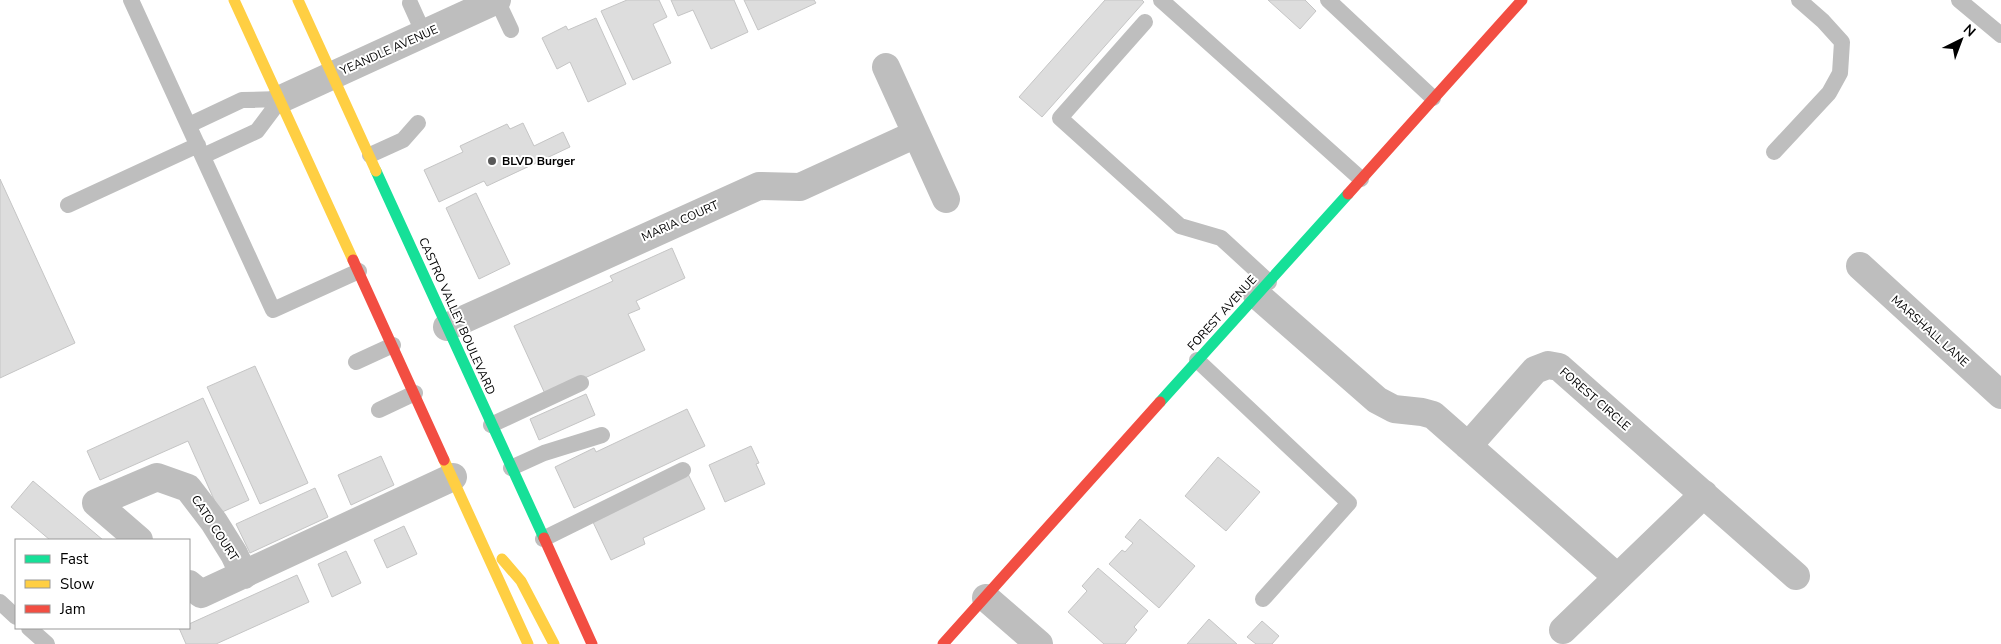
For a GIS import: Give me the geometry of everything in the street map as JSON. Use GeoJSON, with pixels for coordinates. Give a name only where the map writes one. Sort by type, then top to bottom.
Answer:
{"type":"FeatureCollection","features":[{"type":"Feature","properties":{"kind":"main road"},"geometry":{"type":"LineString","coordinates":[[234,0],[360,272],[528,644]]}},
{"type":"Feature","properties":{"kind":"main road","name":"CASTRO VALLEY BOULEVARD"},"geometry":{"type":"LineString","coordinates":[[298,0],[592,644]]}},
{"type":"Feature","properties":{"kind":"main road","name":"FOREST AVENUE"},"geometry":{"type":"LineString","coordinates":[[943,644],[1522,0]]}},
{"type":"Feature","properties":{"kind":"main road"},"geometry":{"type":"LineString","coordinates":[[476,527],[521,581],[554,644]]}},
{"type":"Feature","properties":{"kind":"street","name":"YEANDLE AVENUE"},"geometry":{"type":"LineString","coordinates":[[280,100],[424,34],[488,2]]}},
{"type":"Feature","properties":{"kind":"street"},"geometry":{"type":"LineString","coordinates":[[886,67],[946,199]]}},
{"type":"Feature","properties":{"kind":"street","name":"MARIA COURT"},"geometry":{"type":"LineString","coordinates":[[447,327],[759,186],[800,187],[916,134]]}},
{"type":"Feature","properties":{"kind":"street","name":"MARSHALL LANE"},"geometry":{"type":"LineString","coordinates":[[1860,266],[2001,395]]}},
{"type":"Feature","properties":{"kind":"street"},"geometry":{"type":"LineString","coordinates":[[1263,288],[1378,400],[1394,409],[1433,415],[1618,577]]}},
{"type":"Feature","properties":{"kind":"street","name":"FOREST CIRCLE"},"geometry":{"type":"LineString","coordinates":[[1468,446],[1535,370],[1553,365],[1564,371],[1796,576]]}},
{"type":"Feature","properties":{"kind":"street","name":"CATO COURT"},"geometry":{"type":"LineString","coordinates":[[138,539],[96,503],[157,477],[188,488],[214,522],[234,554],[244,575]]}},
{"type":"Feature","properties":{"kind":"street","name":"CATO COURT"},"geometry":{"type":"LineString","coordinates":[[190,585],[201,594],[453,477]]}},
{"type":"Feature","properties":{"kind":"street"},"geometry":{"type":"LineString","coordinates":[[1563,630],[1704,494]]}},
{"type":"Feature","properties":{"kind":"street"},"geometry":{"type":"LineString","coordinates":[[986,598],[1039,644]]}},
{"type":"Feature","properties":{"kind":"lane"},"geometry":{"type":"LineString","coordinates":[[131,0],[273,310],[360,272]]}},
{"type":"Feature","properties":{"kind":"lane"},"geometry":{"type":"LineString","coordinates":[[1160,0],[1361,179]]}},
{"type":"Feature","properties":{"kind":"lane"},"geometry":{"type":"LineString","coordinates":[[1328,0],[1433,98]]}},
{"type":"Feature","properties":{"kind":"lane"},"geometry":{"type":"LineString","coordinates":[[1774,152],[1829,93],[1840,73],[1842,42],[1823,21],[1799,0]]}},
{"type":"Feature","properties":{"kind":"lane"},"geometry":{"type":"LineString","coordinates":[[1959,0],[2001,35]]}},
{"type":"Feature","properties":{"kind":"lane"},"geometry":{"type":"LineString","coordinates":[[488,2],[511,30]]}},
{"type":"Feature","properties":{"kind":"lane"},"geometry":{"type":"LineString","coordinates":[[410,3],[424,34]]}},
{"type":"Feature","properties":{"kind":"lane"},"geometry":{"type":"LineString","coordinates":[[1145,22],[1060,118],[1180,226],[1221,238],[1263,288]]}},
{"type":"Feature","properties":{"kind":"lane"},"geometry":{"type":"LineString","coordinates":[[189,125],[242,100],[280,100]]}},
{"type":"Feature","properties":{"kind":"lane"},"geometry":{"type":"LineString","coordinates":[[68,205],[201,150],[257,131],[280,100]]}},
{"type":"Feature","properties":{"kind":"lane"},"geometry":{"type":"LineString","coordinates":[[370,155],[403,140],[418,123]]}},
{"type":"Feature","properties":{"kind":"lane"},"geometry":{"type":"LineString","coordinates":[[356,362],[393,345]]}},
{"type":"Feature","properties":{"kind":"lane"},"geometry":{"type":"LineString","coordinates":[[1197,360],[1350,503],[1263,599]]}},
{"type":"Feature","properties":{"kind":"lane"},"geometry":{"type":"LineString","coordinates":[[491,424],[580,383]]}},
{"type":"Feature","properties":{"kind":"lane"},"geometry":{"type":"LineString","coordinates":[[379,410],[415,393]]}},
{"type":"Feature","properties":{"kind":"lane"},"geometry":{"type":"LineString","coordinates":[[511,468],[544,453],[602,435]]}},
{"type":"Feature","properties":{"kind":"lane"},"geometry":{"type":"LineString","coordinates":[[543,538],[683,470]]}},
{"type":"Feature","properties":{"kind":"lane"},"geometry":{"type":"LineString","coordinates":[[0,602],[15,616]]}},
{"type":"Feature","properties":{"kind":"lane"},"geometry":{"type":"LineString","coordinates":[[30,629],[47,644]]}},
{"type":"Feature","properties":{"kind":"building"},"geometry":{"type":"Polygon","coordinates":[[[627,0],[659,0],[667,17],[653,24],[671,63],[633,80],[601,11],[627,0]]]}},
{"type":"Feature","properties":{"kind":"building"},"geometry":{"type":"Polygon","coordinates":[[[671,0],[734,0],[748,32],[711,49],[693,10],[678,16],[671,0]]]}},
{"type":"Feature","properties":{"kind":"building"},"geometry":{"type":"Polygon","coordinates":[[[744,0],[814,0],[816,3],[758,30],[744,0]]]}},
{"type":"Feature","properties":{"kind":"building"},"geometry":{"type":"Polygon","coordinates":[[[1105,0],[1142,0],[1144,2],[1042,117],[1019,97],[1105,0]]]}},
{"type":"Feature","properties":{"kind":"building"},"geometry":{"type":"Polygon","coordinates":[[[1268,0],[1305,0],[1316,11],[1300,29],[1268,0]]]}},
{"type":"Feature","properties":{"kind":"building"},"geometry":{"type":"Polygon","coordinates":[[[596,18],[626,84],[588,102],[570,62],[557,69],[542,38],[566,26],[568,30],[596,18]]]}},
{"type":"Feature","properties":{"kind":"building","name":"BLVD Burger"},"geometry":{"type":"Polygon","coordinates":[[[523,123],[534,146],[563,132],[570,147],[487,186],[484,181],[439,202],[424,170],[463,152],[460,146],[507,124],[510,129],[523,123]]]}},
{"type":"Feature","properties":{"kind":"building"},"geometry":{"type":"Polygon","coordinates":[[[0,179],[75,343],[0,378],[0,179]]]}},
{"type":"Feature","properties":{"kind":"building"},"geometry":{"type":"Polygon","coordinates":[[[476,193],[510,264],[479,279],[446,208],[476,193]]]}},
{"type":"Feature","properties":{"kind":"building"},"geometry":{"type":"Polygon","coordinates":[[[672,248],[685,278],[636,301],[640,309],[628,314],[645,350],[546,396],[514,326],[613,281],[610,276],[672,248]]]}},
{"type":"Feature","properties":{"kind":"building"},"geometry":{"type":"Polygon","coordinates":[[[255,366],[308,483],[260,504],[207,387],[255,366]]]}},
{"type":"Feature","properties":{"kind":"building"},"geometry":{"type":"Polygon","coordinates":[[[586,394],[595,415],[539,440],[530,419],[586,394]]]}},
{"type":"Feature","properties":{"kind":"building"},"geometry":{"type":"Polygon","coordinates":[[[203,398],[249,500],[220,513],[188,441],[100,480],[87,451],[203,398]]]}},
{"type":"Feature","properties":{"kind":"building"},"geometry":{"type":"Polygon","coordinates":[[[687,409],[705,446],[574,508],[555,467],[594,448],[596,452],[687,409]]]}},
{"type":"Feature","properties":{"kind":"building"},"geometry":{"type":"Polygon","coordinates":[[[751,446],[759,463],[756,464],[765,484],[725,502],[709,465],[751,446]]]}},
{"type":"Feature","properties":{"kind":"building"},"geometry":{"type":"Polygon","coordinates":[[[381,456],[394,485],[351,505],[338,475],[381,456]]]}},
{"type":"Feature","properties":{"kind":"building"},"geometry":{"type":"Polygon","coordinates":[[[1218,457],[1260,492],[1226,531],[1185,496],[1218,457]]]}},
{"type":"Feature","properties":{"kind":"building"},"geometry":{"type":"Polygon","coordinates":[[[688,474],[705,509],[643,538],[645,544],[611,560],[592,520],[688,474]]]}},
{"type":"Feature","properties":{"kind":"building"},"geometry":{"type":"Polygon","coordinates":[[[33,481],[102,539],[49,539],[11,507],[33,481]]]}},
{"type":"Feature","properties":{"kind":"building"},"geometry":{"type":"Polygon","coordinates":[[[315,488],[328,517],[250,553],[236,524],[315,488]]]}},
{"type":"Feature","properties":{"kind":"building"},"geometry":{"type":"Polygon","coordinates":[[[1140,519],[1195,566],[1159,608],[1109,564],[1122,550],[1125,552],[1133,543],[1125,537],[1140,519]]]}},
{"type":"Feature","properties":{"kind":"building"},"geometry":{"type":"Polygon","coordinates":[[[404,526],[417,554],[387,568],[374,540],[404,526]]]}},
{"type":"Feature","properties":{"kind":"building"},"geometry":{"type":"Polygon","coordinates":[[[346,551],[361,583],[332,597],[318,564],[346,551]]]}},
{"type":"Feature","properties":{"kind":"building"},"geometry":{"type":"Polygon","coordinates":[[[1098,568],[1148,611],[1134,627],[1137,630],[1125,644],[1104,644],[1068,612],[1087,591],[1082,586],[1098,568]]]}},
{"type":"Feature","properties":{"kind":"building"},"geometry":{"type":"Polygon","coordinates":[[[297,575],[309,602],[216,644],[186,644],[179,629],[190,629],[190,624],[297,575]]]}},
{"type":"Feature","properties":{"kind":"building"},"geometry":{"type":"Polygon","coordinates":[[[1209,619],[1237,644],[1187,644],[1209,619]]]}},
{"type":"Feature","properties":{"kind":"building"},"geometry":{"type":"Polygon","coordinates":[[[1262,621],[1279,636],[1272,644],[1256,644],[1247,637],[1262,621]]]}},
{"type":"Feature","properties":{"kind":"traffic: fast"},"geometry":{"type":"LineString","coordinates":[[376,171],[544,538]]}},
{"type":"Feature","properties":{"kind":"traffic: fast"},"geometry":{"type":"LineString","coordinates":[[1160,402],[1348,194]]}},
{"type":"Feature","properties":{"kind":"traffic: slow"},"geometry":{"type":"LineString","coordinates":[[234,0],[353,260]]}},
{"type":"Feature","properties":{"kind":"traffic: slow"},"geometry":{"type":"LineString","coordinates":[[298,0],[376,171]]}},
{"type":"Feature","properties":{"kind":"traffic: slow"},"geometry":{"type":"LineString","coordinates":[[444,460],[528,644]]}},
{"type":"Feature","properties":{"kind":"traffic: slow"},"geometry":{"type":"LineString","coordinates":[[502,559],[521,581],[554,644]]}},
{"type":"Feature","properties":{"kind":"traffic: jam"},"geometry":{"type":"LineString","coordinates":[[1348,194],[1522,0]]}},
{"type":"Feature","properties":{"kind":"traffic: jam"},"geometry":{"type":"LineString","coordinates":[[353,260],[444,460]]}},
{"type":"Feature","properties":{"kind":"traffic: jam"},"geometry":{"type":"LineString","coordinates":[[943,644],[1160,402]]}},
{"type":"Feature","properties":{"kind":"traffic: jam"},"geometry":{"type":"LineString","coordinates":[[544,538],[592,644]]}},
{"type":"Feature","properties":{"kind":"place","name":"BLVD Burger"},"geometry":{"type":"Point","coordinates":[492,161]}}]}
